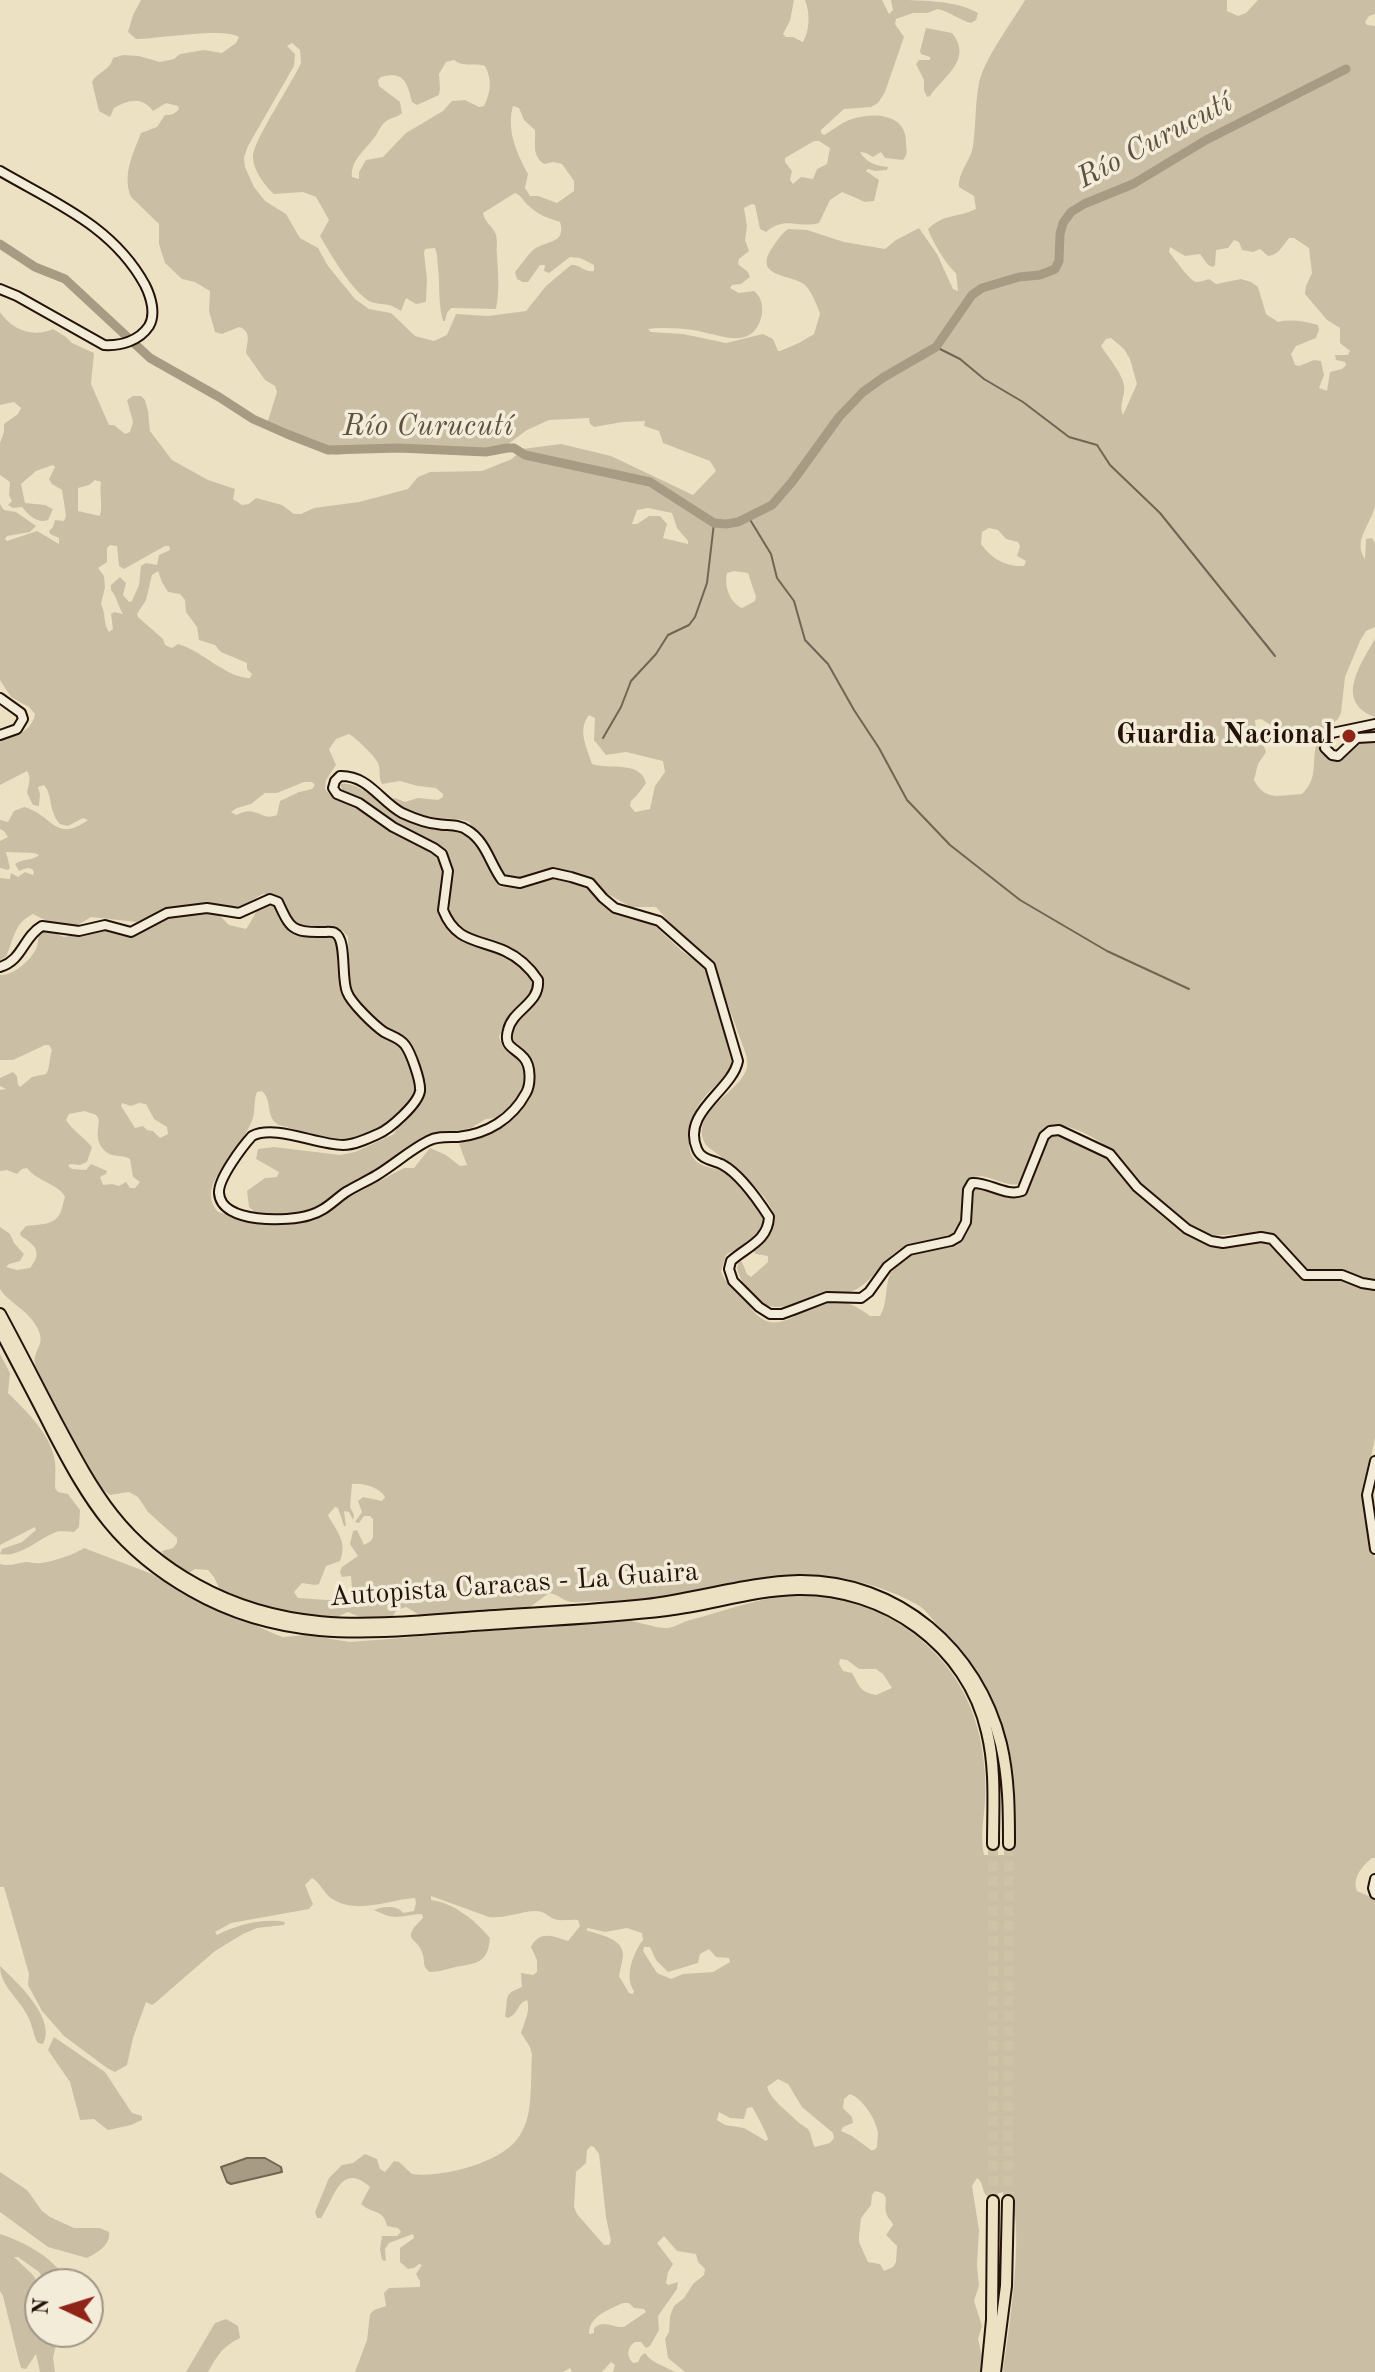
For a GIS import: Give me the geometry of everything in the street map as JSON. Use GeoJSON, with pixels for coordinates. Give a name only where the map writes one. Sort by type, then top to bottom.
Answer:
{"type":"FeatureCollection","features":[{"type":"Feature","properties":{"kind":"highway","name":"Autopista Caracas - La Guaira"},"geometry":{"type":"LineString","coordinates":[[0,1314],[88,1481],[118,1523],[150,1554],[186,1579],[256,1611],[313,1623],[368,1624],[635,1606],[798,1581],[842,1585],[894,1603],[943,1638],[980,1689],[1000,1741],[1005,1766],[1009,1796],[1009,1844]]}},
{"type":"Feature","properties":{"kind":"highway","name":"Autopista Caracas - La Guaira"},"geometry":{"type":"LineString","coordinates":[[0,1330],[81,1485],[112,1528],[135,1551],[182,1585],[224,1607],[254,1618],[299,1629],[359,1633],[627,1614],[798,1589],[840,1593],[890,1610],[924,1631],[945,1651],[964,1676],[979,1706],[991,1753],[993,1844]]}},
{"type":"Feature","properties":{"kind":"highway"},"geometry":{"type":"LineString","coordinates":[[987,2372],[992,2309],[993,2201]]}},
{"type":"Feature","properties":{"kind":"highway"},"geometry":{"type":"LineString","coordinates":[[995,2372],[1006,2286],[1008,2201]]}},
{"type":"Feature","properties":{"kind":"main road"},"geometry":{"type":"LineString","coordinates":[[0,171],[90,223],[113,241],[134,265],[149,293],[153,313],[148,327],[135,338],[116,345],[100,343],[0,289]]}},
{"type":"Feature","properties":{"kind":"main road"},"geometry":{"type":"LineString","coordinates":[[0,698],[21,713],[23,719],[17,729],[0,735]]}},
{"type":"Feature","properties":{"kind":"main road"},"geometry":{"type":"LineString","coordinates":[[1375,724],[1332,733],[1325,748],[1338,756],[1357,738],[1375,737]]}},
{"type":"Feature","properties":{"kind":"main road"},"geometry":{"type":"LineString","coordinates":[[0,967],[16,958],[31,935],[42,926],[79,931],[105,925],[131,932],[167,913],[207,908],[239,913],[270,899],[278,902],[286,921],[294,929],[336,933],[341,940],[344,984],[348,995],[379,1028],[404,1044],[416,1069],[419,1093],[388,1129],[350,1144],[278,1134],[255,1134],[220,1186],[221,1202],[236,1213],[274,1220],[310,1215],[329,1207],[430,1139],[467,1136],[497,1125],[524,1097],[529,1087],[528,1065],[523,1056],[510,1049],[507,1034],[512,1020],[536,994],[538,980],[513,955],[470,940],[451,925],[443,910],[448,871],[442,854],[393,827],[359,803],[337,794],[333,788],[337,778],[349,776],[365,783],[393,808],[406,815],[434,824],[467,829],[487,852],[502,880],[525,883],[553,873],[590,883],[610,905],[620,911],[659,921],[710,966],[738,1061],[733,1077],[714,1095],[704,1111],[695,1130],[696,1144],[702,1156],[723,1165],[734,1174],[769,1217],[764,1234],[755,1245],[734,1257],[729,1269],[733,1281],[765,1312],[782,1314],[827,1297],[861,1298],[887,1267],[909,1250],[956,1239],[966,1222],[969,1186],[975,1182],[1012,1193],[1022,1191],[1044,1136],[1054,1130],[1067,1132],[1107,1152],[1119,1161],[1137,1187],[1180,1225],[1205,1238],[1223,1243],[1268,1238],[1276,1242],[1305,1275],[1342,1275],[1375,1285]]}},
{"type":"Feature","properties":{"kind":"main road"},"geometry":{"type":"LineString","coordinates":[[1375,1461],[1367,1495],[1375,1549]]}},
{"type":"Feature","properties":{"kind":"main road"},"geometry":{"type":"LineString","coordinates":[[1375,1879],[1375,1894]]}},
{"type":"Feature","properties":{"kind":"shaded area"},"geometry":{"type":"Polygon","coordinates":[[[141,0],[794,0],[790,21],[783,34],[803,42],[808,21],[805,0],[882,0],[889,14],[893,10],[891,0],[925,1],[959,5],[978,13],[971,23],[938,9],[896,19],[895,24],[904,37],[885,92],[878,103],[871,107],[844,109],[821,130],[824,135],[848,120],[870,116],[888,117],[901,126],[907,150],[903,160],[885,158],[881,152],[873,157],[860,152],[872,163],[888,167],[887,170],[866,171],[879,180],[874,201],[865,202],[842,192],[830,200],[819,223],[779,224],[766,232],[760,229],[755,205],[744,208],[747,226],[745,240],[749,251],[739,259],[738,264],[750,277],[730,288],[739,293],[754,291],[760,298],[762,314],[752,334],[734,338],[688,329],[648,329],[651,332],[683,334],[726,343],[763,334],[773,339],[780,351],[814,334],[820,314],[806,286],[777,274],[767,265],[772,248],[788,229],[807,230],[844,242],[885,249],[919,228],[937,254],[953,289],[958,291],[956,273],[948,265],[928,229],[940,220],[976,209],[974,196],[959,187],[960,176],[973,146],[979,83],[992,52],[1025,0],[1227,0],[1227,11],[1238,16],[1246,13],[1258,0],[1375,0],[1375,14],[1365,22],[1375,26],[1375,505],[1361,545],[1365,559],[1366,539],[1372,538],[1375,543],[1375,627],[1366,631],[1360,641],[1345,677],[1341,713],[1328,727],[1291,744],[1271,725],[1261,719],[1255,720],[1266,752],[1258,764],[1254,780],[1268,794],[1302,794],[1311,780],[1319,739],[1323,740],[1322,754],[1334,761],[1361,741],[1375,741],[1375,1438],[1363,1495],[1375,1560],[1375,1858],[1362,1869],[1356,1886],[1357,1891],[1375,1899],[1375,2372],[1003,2372],[1012,2306],[1016,2226],[1008,2191],[987,2196],[977,2178],[972,2186],[979,2230],[979,2286],[974,2301],[982,2326],[978,2339],[982,2356],[980,2372],[685,2372],[668,2358],[665,2339],[674,2306],[704,2275],[705,2269],[698,2262],[696,2254],[677,2251],[664,2236],[657,2243],[673,2264],[666,2283],[678,2282],[677,2289],[658,2316],[659,2330],[650,2346],[646,2348],[641,2342],[635,2342],[628,2355],[633,2363],[638,2362],[645,2353],[675,2372],[613,2372],[615,2365],[611,2362],[602,2372],[572,2372],[570,2368],[563,2372],[355,2372],[367,2340],[370,2314],[386,2306],[384,2293],[389,2288],[420,2287],[416,2274],[422,2265],[408,2269],[400,2262],[400,2248],[414,2238],[413,2234],[389,2243],[385,2249],[386,2261],[382,2260],[382,2236],[397,2236],[401,2232],[398,2228],[387,2226],[380,2214],[361,2204],[370,2187],[360,2180],[345,2180],[321,2218],[317,2218],[315,2212],[329,2178],[342,2165],[353,2163],[365,2154],[377,2159],[380,2169],[385,2172],[394,2161],[412,2174],[424,2175],[455,2171],[486,2161],[512,2145],[528,2117],[532,2055],[521,2033],[528,2012],[527,2000],[507,2018],[508,1997],[522,1987],[521,1973],[533,1975],[537,1972],[537,1960],[531,1947],[534,1942],[543,1936],[568,1941],[580,1926],[578,1920],[558,1920],[534,1911],[489,1917],[431,1896],[431,1900],[464,1913],[490,1938],[487,1953],[480,1961],[430,1972],[425,1966],[421,1949],[411,1935],[423,1918],[422,1914],[394,1917],[374,1910],[390,1907],[403,1913],[414,1911],[415,1898],[353,1906],[331,1898],[312,1878],[305,1885],[313,1904],[309,1909],[231,1923],[215,1932],[217,1935],[241,1925],[259,1922],[285,1922],[284,1925],[257,1928],[243,1934],[215,1951],[155,2003],[146,2002],[127,2065],[115,2072],[64,2036],[42,2011],[28,1985],[29,1974],[4,1887],[0,1887],[0,1564],[44,1563],[84,1548],[152,1574],[277,1635],[307,1635],[350,1642],[626,1620],[667,1628],[782,1596],[823,1596],[851,1602],[877,1612],[925,1643],[960,1686],[976,1721],[983,1755],[984,1855],[1013,1855],[1015,1823],[1012,1763],[995,1706],[982,1680],[925,1610],[889,1591],[827,1576],[795,1575],[636,1600],[571,1602],[549,1593],[530,1607],[496,1612],[421,1616],[406,1607],[397,1610],[392,1617],[362,1618],[348,1612],[337,1617],[289,1614],[221,1592],[208,1570],[195,1569],[189,1573],[164,1559],[162,1551],[173,1548],[177,1538],[148,1512],[138,1497],[129,1492],[110,1495],[99,1487],[44,1388],[35,1365],[39,1331],[0,1289],[0,1227],[10,1234],[24,1254],[20,1261],[6,1267],[17,1270],[30,1268],[36,1258],[36,1249],[20,1233],[26,1226],[46,1223],[59,1216],[65,1197],[27,1168],[17,1174],[0,1171],[0,1090],[6,1089],[0,1086],[0,1078],[13,1072],[20,1087],[32,1077],[46,1074],[52,1050],[45,1045],[13,1060],[0,1060],[0,975],[16,970],[30,958],[41,931],[64,937],[103,929],[134,936],[161,919],[208,912],[218,914],[229,925],[246,929],[258,910],[272,903],[282,924],[289,930],[301,935],[333,936],[344,996],[356,1012],[401,1045],[412,1068],[415,1093],[404,1109],[384,1127],[358,1138],[330,1139],[279,1125],[271,1116],[265,1095],[262,1091],[257,1092],[251,1123],[215,1180],[211,1196],[218,1212],[262,1223],[301,1223],[331,1210],[404,1168],[414,1168],[430,1148],[460,1166],[467,1165],[459,1144],[500,1128],[527,1099],[531,1074],[515,1047],[513,1029],[537,1001],[542,987],[539,979],[513,954],[456,923],[450,907],[450,877],[439,905],[448,930],[466,943],[512,959],[534,982],[532,993],[507,1019],[499,1037],[503,1048],[518,1059],[525,1074],[523,1092],[497,1118],[486,1119],[471,1128],[430,1136],[318,1210],[296,1216],[258,1215],[249,1207],[247,1191],[265,1178],[277,1177],[279,1172],[256,1159],[258,1149],[274,1147],[340,1155],[355,1152],[394,1134],[422,1097],[423,1082],[417,1056],[409,1043],[375,1018],[353,995],[349,983],[348,937],[343,932],[326,926],[299,928],[277,896],[263,894],[240,907],[212,904],[168,909],[136,922],[91,917],[70,926],[33,914],[18,927],[6,957],[0,960],[0,878],[10,879],[11,873],[18,877],[25,872],[33,875],[32,869],[19,871],[15,864],[39,855],[6,852],[10,868],[0,868],[0,841],[8,837],[0,829],[0,820],[8,822],[14,811],[24,807],[61,828],[77,827],[88,820],[83,818],[68,826],[60,824],[44,785],[38,787],[39,806],[33,805],[27,793],[27,771],[0,785],[0,739],[22,732],[31,725],[35,714],[11,697],[0,680],[0,504],[4,510],[16,512],[36,526],[30,532],[7,536],[7,541],[37,531],[59,544],[59,538],[49,531],[55,520],[64,521],[66,516],[62,490],[49,479],[55,467],[53,465],[36,471],[21,484],[25,503],[53,509],[48,520],[37,520],[22,507],[8,505],[12,501],[10,482],[0,475],[0,443],[4,424],[21,408],[14,402],[0,405],[0,312],[17,328],[38,333],[53,329],[72,343],[94,353],[91,384],[109,425],[114,425],[125,434],[130,432],[133,422],[127,400],[141,396],[148,411],[150,431],[172,460],[208,480],[235,489],[233,499],[242,505],[256,498],[301,514],[314,508],[359,502],[408,489],[418,477],[430,472],[482,471],[512,459],[522,449],[561,444],[611,456],[693,495],[716,471],[710,461],[663,443],[659,431],[644,426],[645,421],[594,427],[589,418],[549,420],[487,456],[420,445],[397,450],[364,446],[347,454],[336,455],[316,449],[267,424],[277,392],[246,353],[246,331],[239,327],[222,334],[215,332],[209,311],[210,291],[182,279],[165,263],[159,244],[159,224],[131,197],[128,181],[130,165],[141,133],[157,127],[165,115],[179,109],[178,106],[166,103],[153,111],[144,103],[130,101],[114,108],[110,117],[99,111],[92,82],[113,58],[139,56],[160,62],[174,59],[180,54],[204,50],[222,53],[239,37],[205,33],[136,39],[128,32],[141,0]],[[292,43],[287,46],[295,54],[294,66],[244,157],[245,167],[265,201],[286,214],[300,238],[318,248],[328,266],[355,299],[369,309],[391,313],[415,336],[434,341],[447,335],[456,314],[488,316],[526,311],[546,286],[571,265],[594,271],[594,265],[570,257],[549,273],[544,271],[545,265],[540,265],[528,282],[517,279],[515,272],[530,253],[557,238],[561,229],[560,222],[536,212],[515,193],[483,213],[497,238],[496,309],[451,308],[443,321],[435,248],[425,249],[424,253],[426,302],[416,304],[406,298],[401,311],[366,299],[347,278],[320,236],[329,220],[316,197],[303,192],[274,194],[255,166],[255,147],[301,63],[300,50],[292,43]],[[454,60],[446,62],[439,74],[439,95],[417,105],[412,102],[400,77],[381,77],[378,80],[379,86],[400,102],[402,113],[382,125],[356,161],[352,177],[359,179],[359,172],[366,160],[383,157],[406,133],[443,111],[452,101],[465,100],[479,107],[484,106],[490,86],[489,76],[485,66],[462,64],[454,60]],[[513,106],[511,124],[514,142],[528,174],[525,188],[530,196],[557,203],[574,191],[574,181],[562,164],[544,164],[537,157],[535,130],[524,120],[519,108],[513,106]],[[814,141],[785,158],[792,171],[790,180],[793,184],[801,177],[813,179],[817,169],[827,164],[830,148],[814,141]],[[1289,238],[1280,249],[1268,256],[1260,249],[1253,252],[1242,250],[1239,242],[1234,240],[1228,248],[1216,250],[1213,267],[1200,254],[1185,256],[1170,247],[1169,252],[1193,281],[1209,279],[1216,284],[1241,279],[1251,282],[1258,287],[1266,314],[1278,322],[1298,321],[1318,325],[1316,338],[1296,346],[1291,354],[1295,365],[1299,366],[1314,360],[1321,361],[1324,375],[1319,388],[1327,391],[1330,372],[1346,365],[1336,360],[1335,355],[1348,355],[1350,351],[1340,343],[1340,328],[1327,320],[1305,294],[1312,273],[1309,248],[1289,238]],[[1111,338],[1106,339],[1101,346],[1121,375],[1124,385],[1123,415],[1137,384],[1124,349],[1111,338]],[[95,480],[78,488],[78,511],[100,516],[101,482],[95,480]],[[648,508],[637,510],[632,524],[649,516],[660,516],[667,524],[663,538],[688,544],[677,528],[672,513],[648,508]],[[989,528],[982,532],[981,544],[990,554],[1011,565],[1024,566],[1026,561],[1017,556],[1018,542],[1006,539],[998,530],[989,528]],[[110,545],[107,548],[107,562],[98,568],[104,576],[101,604],[109,632],[113,629],[111,614],[123,614],[111,585],[120,577],[126,583],[123,595],[129,602],[132,601],[139,585],[141,566],[146,563],[157,565],[159,555],[170,550],[169,546],[124,569],[119,566],[117,546],[110,545]],[[158,571],[152,575],[138,617],[163,639],[165,645],[187,647],[232,674],[250,678],[252,674],[247,669],[247,663],[221,652],[215,645],[199,640],[197,627],[186,612],[185,600],[180,594],[168,592],[158,571]],[[727,573],[727,588],[734,602],[742,608],[755,601],[748,573],[727,573]],[[589,715],[583,733],[592,764],[631,768],[643,776],[646,783],[630,806],[635,812],[650,809],[655,786],[665,772],[663,761],[626,752],[606,755],[594,740],[595,718],[589,715]],[[349,734],[336,739],[329,749],[336,765],[326,780],[325,789],[391,831],[410,840],[361,799],[342,790],[340,784],[356,786],[400,816],[471,838],[500,887],[521,888],[553,878],[585,886],[614,914],[655,926],[707,969],[732,1063],[726,1076],[704,1097],[696,1110],[689,1130],[689,1145],[697,1162],[732,1176],[764,1216],[760,1231],[746,1244],[726,1255],[721,1271],[725,1280],[761,1318],[769,1322],[785,1321],[830,1300],[848,1304],[870,1316],[880,1316],[889,1276],[897,1264],[912,1253],[952,1246],[964,1238],[971,1220],[972,1187],[986,1187],[1012,1196],[1026,1194],[1045,1142],[1052,1134],[1074,1139],[1103,1155],[1156,1211],[1186,1233],[1218,1246],[1251,1242],[1254,1236],[1251,1234],[1214,1235],[1195,1228],[1147,1191],[1124,1161],[1108,1147],[1077,1130],[1056,1126],[1039,1135],[1019,1184],[977,1176],[967,1182],[961,1220],[953,1233],[900,1249],[851,1292],[819,1295],[783,1307],[763,1304],[746,1288],[737,1268],[742,1262],[751,1277],[768,1262],[768,1256],[752,1250],[771,1229],[773,1213],[753,1185],[707,1146],[703,1139],[705,1118],[737,1084],[747,1065],[712,961],[656,907],[631,907],[606,893],[593,878],[551,869],[524,878],[506,875],[469,822],[425,816],[393,802],[395,798],[405,802],[418,798],[438,800],[443,794],[436,788],[400,781],[382,784],[376,760],[349,734]],[[304,782],[277,793],[265,793],[251,804],[231,812],[236,815],[252,811],[274,816],[277,815],[280,801],[315,785],[304,782]],[[122,1103],[135,1128],[143,1126],[160,1138],[168,1134],[167,1127],[154,1119],[146,1104],[131,1106],[122,1103]],[[85,1111],[69,1114],[66,1120],[92,1147],[87,1162],[68,1166],[86,1170],[91,1164],[107,1171],[100,1177],[103,1185],[119,1186],[126,1182],[130,1188],[135,1188],[140,1182],[133,1177],[130,1159],[109,1154],[101,1147],[97,1116],[85,1111]],[[352,1484],[350,1507],[353,1520],[349,1512],[344,1511],[346,1526],[338,1508],[335,1507],[328,1515],[342,1542],[340,1561],[326,1566],[319,1584],[302,1583],[294,1592],[298,1598],[353,1599],[351,1576],[342,1577],[340,1572],[342,1567],[358,1556],[350,1544],[353,1531],[357,1530],[364,1545],[373,1537],[373,1519],[370,1516],[364,1516],[359,1523],[355,1522],[362,1512],[358,1501],[363,1497],[382,1501],[385,1497],[370,1486],[352,1484]],[[840,1659],[843,1671],[852,1673],[860,1687],[876,1695],[892,1688],[876,1669],[859,1669],[840,1659]],[[627,1928],[605,1932],[586,1930],[615,1941],[622,1950],[619,1976],[629,1993],[633,1994],[630,1972],[633,1958],[643,1940],[642,1933],[627,1928]],[[644,1947],[643,1951],[657,1973],[671,1979],[683,1974],[713,1972],[730,1962],[729,1958],[716,1957],[709,1949],[700,1954],[698,1963],[668,1972],[656,1960],[650,1947],[644,1947]],[[778,2079],[767,2087],[776,2101],[808,2129],[815,2147],[830,2143],[834,2138],[833,2133],[802,2107],[788,2084],[778,2079]],[[850,2094],[844,2099],[843,2108],[852,2117],[853,2123],[841,2131],[874,2150],[878,2133],[874,2122],[864,2104],[850,2094]],[[752,2107],[747,2108],[744,2119],[730,2118],[719,2112],[717,2120],[725,2125],[744,2128],[766,2141],[768,2139],[752,2107]],[[591,2146],[587,2150],[586,2163],[576,2172],[574,2207],[604,2245],[609,2245],[611,2241],[599,2154],[591,2146]],[[875,2191],[872,2195],[871,2205],[861,2218],[859,2242],[868,2262],[880,2264],[884,2271],[893,2267],[897,2246],[886,2235],[893,2225],[886,2211],[884,2194],[880,2192],[875,2191]],[[629,2303],[606,2311],[592,2323],[589,2334],[602,2324],[624,2327],[646,2312],[629,2303]]]}},
{"type":"Feature","properties":{"kind":"shaded area"},"geometry":{"type":"Polygon","coordinates":[[[926,28],[952,33],[960,51],[954,66],[927,97],[924,80],[916,64],[919,60],[930,60],[920,51],[926,28]]]}},
{"type":"Feature","properties":{"kind":"shaded area"},"geometry":{"type":"Polygon","coordinates":[[[1375,639],[1375,717],[1363,710],[1353,693],[1358,671],[1375,639]]]}},
{"type":"Feature","properties":{"kind":"shaded area"},"geometry":{"type":"Polygon","coordinates":[[[0,1354],[10,1373],[8,1393],[49,1442],[55,1462],[55,1488],[68,1494],[80,1510],[79,1527],[74,1532],[56,1532],[7,1555],[0,1554],[2,1549],[22,1542],[36,1530],[35,1527],[0,1545],[0,1354]]]}},
{"type":"Feature","properties":{"kind":"shaded area"},"geometry":{"type":"Polygon","coordinates":[[[0,1966],[25,1991],[40,2013],[46,2034],[43,2044],[36,2040],[28,2016],[6,1985],[0,1966]]]}},
{"type":"Feature","properties":{"kind":"shaded area"},"geometry":{"type":"Polygon","coordinates":[[[54,2037],[105,2072],[132,2113],[142,2116],[142,2120],[108,2130],[94,2119],[80,2120],[70,2082],[48,2050],[54,2037]]]}},
{"type":"Feature","properties":{"kind":"shaded area"},"geometry":{"type":"Polygon","coordinates":[[[247,2158],[265,2158],[281,2167],[282,2172],[231,2184],[227,2182],[221,2167],[247,2158]]]}},
{"type":"Feature","properties":{"kind":"shaded area"},"geometry":{"type":"Polygon","coordinates":[[[0,2172],[27,2190],[50,2217],[74,2228],[100,2228],[109,2232],[106,2245],[87,2258],[48,2247],[0,2212],[0,2172]]]}},
{"type":"Feature","properties":{"kind":"shaded area"},"geometry":{"type":"Polygon","coordinates":[[[0,2234],[39,2253],[57,2268],[33,2268],[14,2257],[26,2268],[24,2348],[55,2348],[55,2372],[40,2372],[36,2354],[26,2369],[21,2368],[0,2291],[0,2234]]]}},
{"type":"Feature","properties":{"kind":"shaded area"},"geometry":{"type":"Polygon","coordinates":[[[226,2319],[238,2326],[240,2338],[221,2352],[208,2372],[186,2372],[215,2323],[226,2319]]]}},
{"type":"Feature","properties":{"kind":"waterway","name":"Río Curucutí"},"geometry":{"type":"LineString","coordinates":[[0,244],[35,267],[65,279],[150,358],[253,419],[328,450],[399,448],[486,452],[514,448],[525,455],[650,482],[714,523],[726,524],[738,522],[772,505],[839,417],[863,392],[936,347],[972,295],[982,288],[1055,269],[1059,261],[1063,223],[1071,212],[1133,184],[1206,140],[1346,69]]}},
{"type":"Feature","properties":{"kind":"waterway"},"geometry":{"type":"LineString","coordinates":[[936,347],[960,359],[1069,437],[1097,445],[1110,465],[1160,513],[1275,656],[1265,643]]}},
{"type":"Feature","properties":{"kind":"waterway"},"geometry":{"type":"LineString","coordinates":[[749,518],[771,554],[777,578],[794,601],[805,640],[828,664],[907,800],[950,845],[1020,900],[1107,951],[1189,989]]}},
{"type":"Feature","properties":{"kind":"waterway"},"geometry":{"type":"LineString","coordinates":[[603,738],[621,707],[631,681],[656,654],[668,635],[689,625],[695,617],[707,583],[714,523]]}},
{"type":"Feature","properties":{"kind":"tunnel"},"geometry":{"type":"LineString","coordinates":[[993,1844],[993,2201]]}},
{"type":"Feature","properties":{"kind":"tunnel"},"geometry":{"type":"LineString","coordinates":[[1008,2201],[1009,1844]]}},
{"type":"Feature","properties":{"kind":"place","name":"Guardia Nacional"},"geometry":{"type":"Point","coordinates":[1349,736]}}]}
